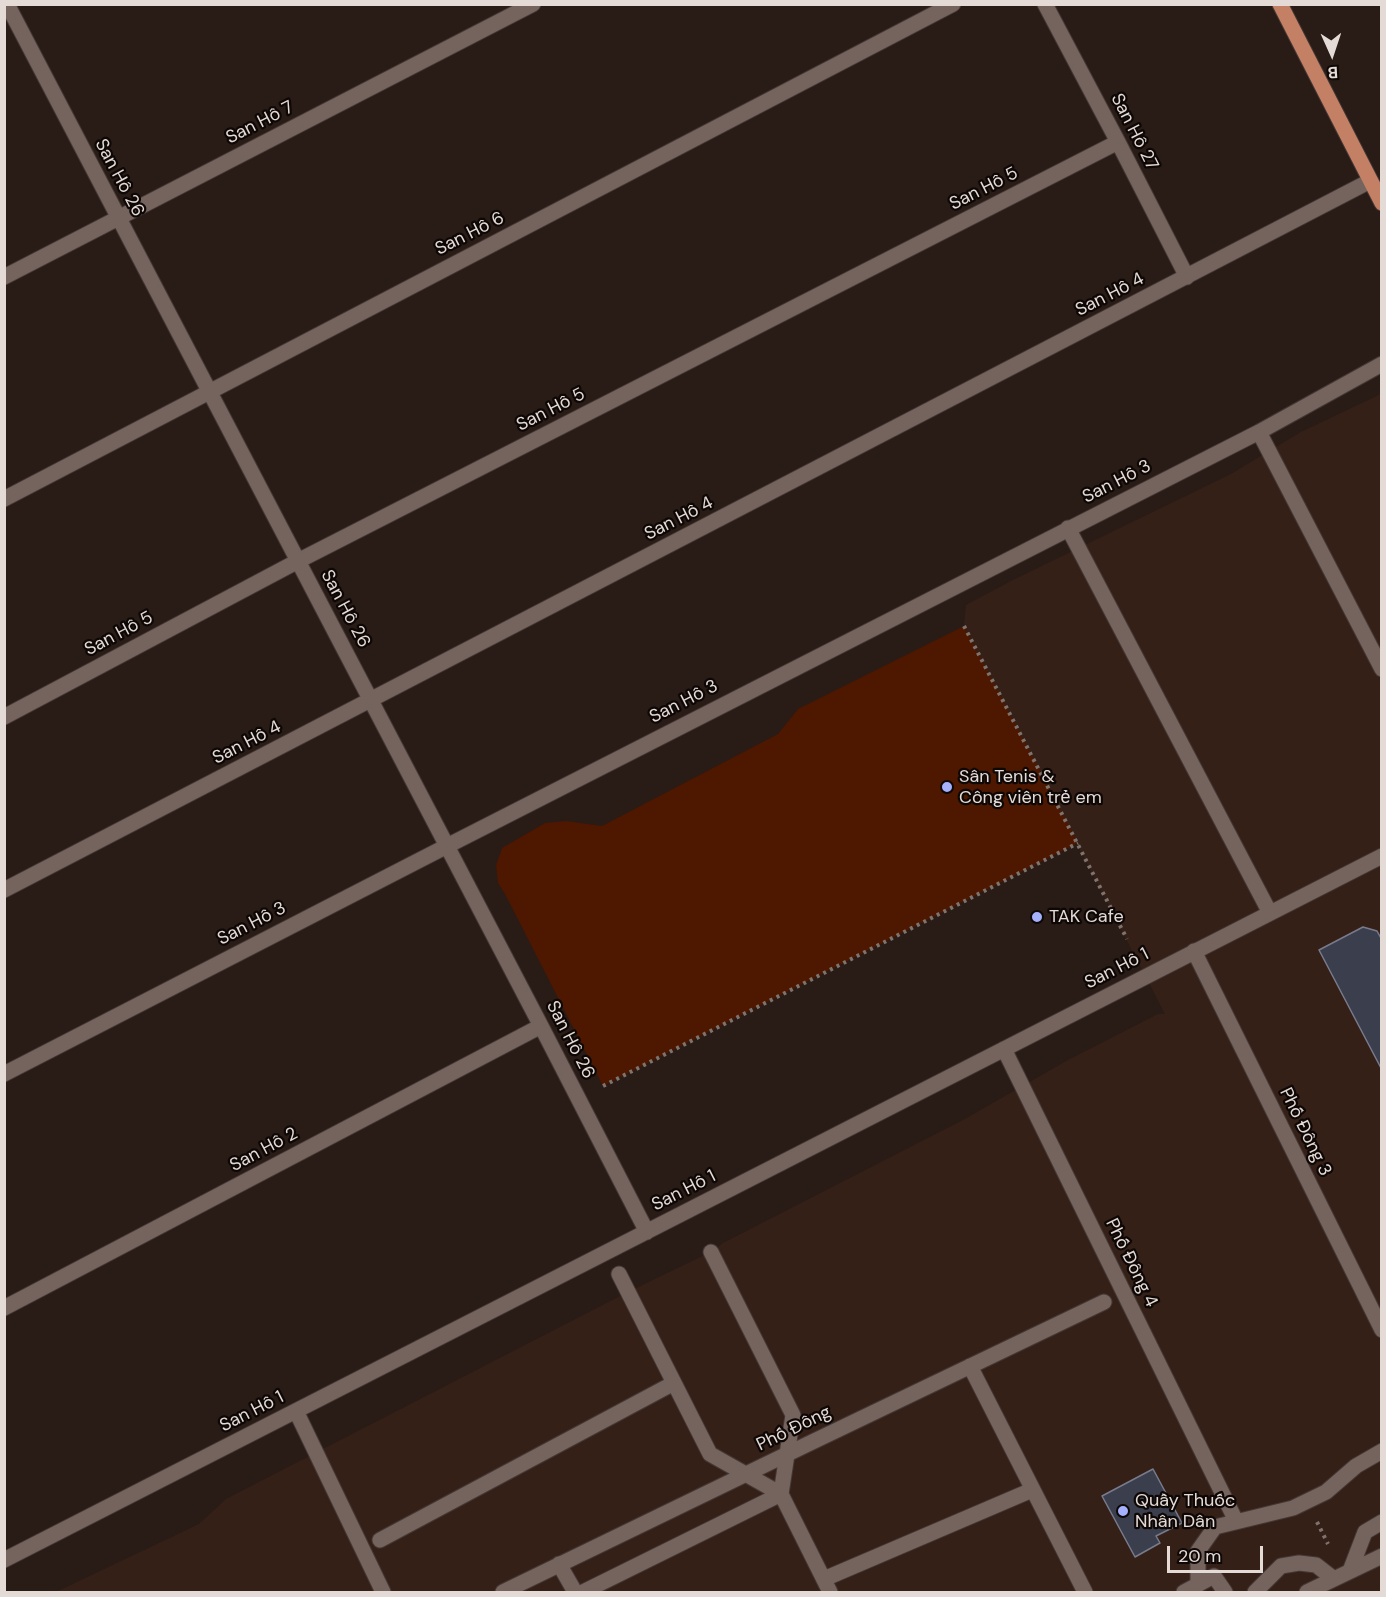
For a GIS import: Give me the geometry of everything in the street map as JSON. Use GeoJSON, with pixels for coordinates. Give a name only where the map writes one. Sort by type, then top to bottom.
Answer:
{"type":"FeatureCollection","features":[{"type":"Feature","properties":{"kind":"main road"},"geometry":{"type":"LineString","coordinates":[[1280,4],[1382,203]]}},
{"type":"Feature","properties":{"kind":"street","name":"San Hô 7"},"geometry":{"type":"LineString","coordinates":[[4,277],[533,4]]}},
{"type":"Feature","properties":{"kind":"street","name":"San Hô 6"},"geometry":{"type":"LineString","coordinates":[[4,499],[953,4]]}},
{"type":"Feature","properties":{"kind":"street","name":"San Hô 27"},"geometry":{"type":"LineString","coordinates":[[1045,4],[1186,277]]}},
{"type":"Feature","properties":{"kind":"street","name":"San Hô 26"},"geometry":{"type":"LineString","coordinates":[[11,9],[647,1232]]}},
{"type":"Feature","properties":{"kind":"street","name":"San Hô 5"},"geometry":{"type":"LineString","coordinates":[[4,717],[298,561],[1118,142]]}},
{"type":"Feature","properties":{"kind":"street","name":"San Hô 4"},"geometry":{"type":"LineString","coordinates":[[4,890],[1370,181]]}},
{"type":"Feature","properties":{"kind":"street","name":"San Hô 3"},"geometry":{"type":"LineString","coordinates":[[4,1074],[1259,432],[1382,364]]}},
{"type":"Feature","properties":{"kind":"street"},"geometry":{"type":"LineString","coordinates":[[1259,432],[1382,669]]}},
{"type":"Feature","properties":{"kind":"street"},"geometry":{"type":"LineString","coordinates":[[1068,528],[1270,913]]}},
{"type":"Feature","properties":{"kind":"street","name":"San Hô 1"},"geometry":{"type":"LineString","coordinates":[[4,1560],[1194,951],[1380,859]]}},
{"type":"Feature","properties":{"kind":"street","name":"Phố Đông 3"},"geometry":{"type":"LineString","coordinates":[[1194,951],[1382,1330]]}},
{"type":"Feature","properties":{"kind":"street","name":"San Hô 2"},"geometry":{"type":"LineString","coordinates":[[4,1308],[541,1026]]}},
{"type":"Feature","properties":{"kind":"street","name":"Phố Đông 4"},"geometry":{"type":"LineString","coordinates":[[1004,1049],[1236,1521]]}},
{"type":"Feature","properties":{"kind":"street"},"geometry":{"type":"LineString","coordinates":[[711,1252],[793,1415],[781,1494]]}},
{"type":"Feature","properties":{"kind":"street"},"geometry":{"type":"LineString","coordinates":[[619,1275],[710,1454],[781,1494],[827,1586],[1032,1490]]}},
{"type":"Feature","properties":{"kind":"street","name":"Phố Đông"},"geometry":{"type":"LineString","coordinates":[[503,1593],[1104,1302]]}},
{"type":"Feature","properties":{"kind":"street"},"geometry":{"type":"LineString","coordinates":[[970,1365],[1085,1593]]}},
{"type":"Feature","properties":{"kind":"street"},"geometry":{"type":"LineString","coordinates":[[380,1540],[674,1383]]}},
{"type":"Feature","properties":{"kind":"street"},"geometry":{"type":"LineString","coordinates":[[296,1412],[383,1593]]}},
{"type":"Feature","properties":{"kind":"street"},"geometry":{"type":"LineString","coordinates":[[1197,1585],[1198,1551],[1215,1527],[1293,1508],[1326,1492],[1356,1466],[1382,1451]]}},
{"type":"Feature","properties":{"kind":"street"},"geometry":{"type":"LineString","coordinates":[[583,1593],[781,1494]]}},
{"type":"Feature","properties":{"kind":"street"},"geometry":{"type":"LineString","coordinates":[[1342,1575],[1365,1533],[1382,1522]]}},
{"type":"Feature","properties":{"kind":"street"},"geometry":{"type":"LineString","coordinates":[[1307,1593],[1382,1556]]}},
{"type":"Feature","properties":{"kind":"street"},"geometry":{"type":"LineString","coordinates":[[1255,1593],[1281,1566],[1299,1563],[1316,1565],[1342,1575]]}},
{"type":"Feature","properties":{"kind":"street"},"geometry":{"type":"LineString","coordinates":[[559,1564],[575,1593]]}},
{"type":"Feature","properties":{"kind":"street"},"geometry":{"type":"LineString","coordinates":[[1184,1593],[1214,1576],[1225,1593]]}},
{"type":"Feature","properties":{"kind":"path"},"geometry":{"type":"LineString","coordinates":[[964,626],[1127,939]]}},
{"type":"Feature","properties":{"kind":"path"},"geometry":{"type":"LineString","coordinates":[[603,1086],[1078,843]]}},
{"type":"Feature","properties":{"kind":"path"},"geometry":{"type":"LineString","coordinates":[[1307,1501],[1342,1575]]}},
{"type":"Feature","properties":{"kind":"shaded area"},"geometry":{"type":"Polygon","coordinates":[[[1381,394],[1381,1592],[56,1592],[199,1524],[226,1499],[628,1292],[711,1252],[723,1243],[965,1119],[1070,1059],[1158,1014],[1165,1014],[964,626],[966,605],[1231,474],[1301,432],[1381,394]]]}},
{"type":"Feature","properties":{"kind":"shaded area"},"geometry":{"type":"Polygon","coordinates":[[[964,626],[1078,843],[603,1086],[498,883],[496,865],[502,848],[545,823],[566,821],[602,826],[778,734],[798,709],[964,626]]]}},
{"type":"Feature","properties":{"kind":"building"},"geometry":{"type":"Polygon","coordinates":[[[1363,927],[1377,931],[1382,940],[1382,1070],[1319,950],[1363,927]]]}},
{"type":"Feature","properties":{"kind":"building"},"geometry":{"type":"Polygon","coordinates":[[[1153,1469],[1182,1523],[1156,1536],[1160,1543],[1135,1557],[1102,1496],[1153,1469]]]}},
{"type":"Feature","properties":{"kind":"place","name":"Sân Tenis & Công viên trẻ em"},"geometry":{"type":"Point","coordinates":[947,787]}},
{"type":"Feature","properties":{"kind":"place","name":"TAK Cafe"},"geometry":{"type":"Point","coordinates":[1037,917]}},
{"type":"Feature","properties":{"kind":"place","name":"Quầy Thuốc Nhân Dân"},"geometry":{"type":"Point","coordinates":[1123,1511]}}]}
